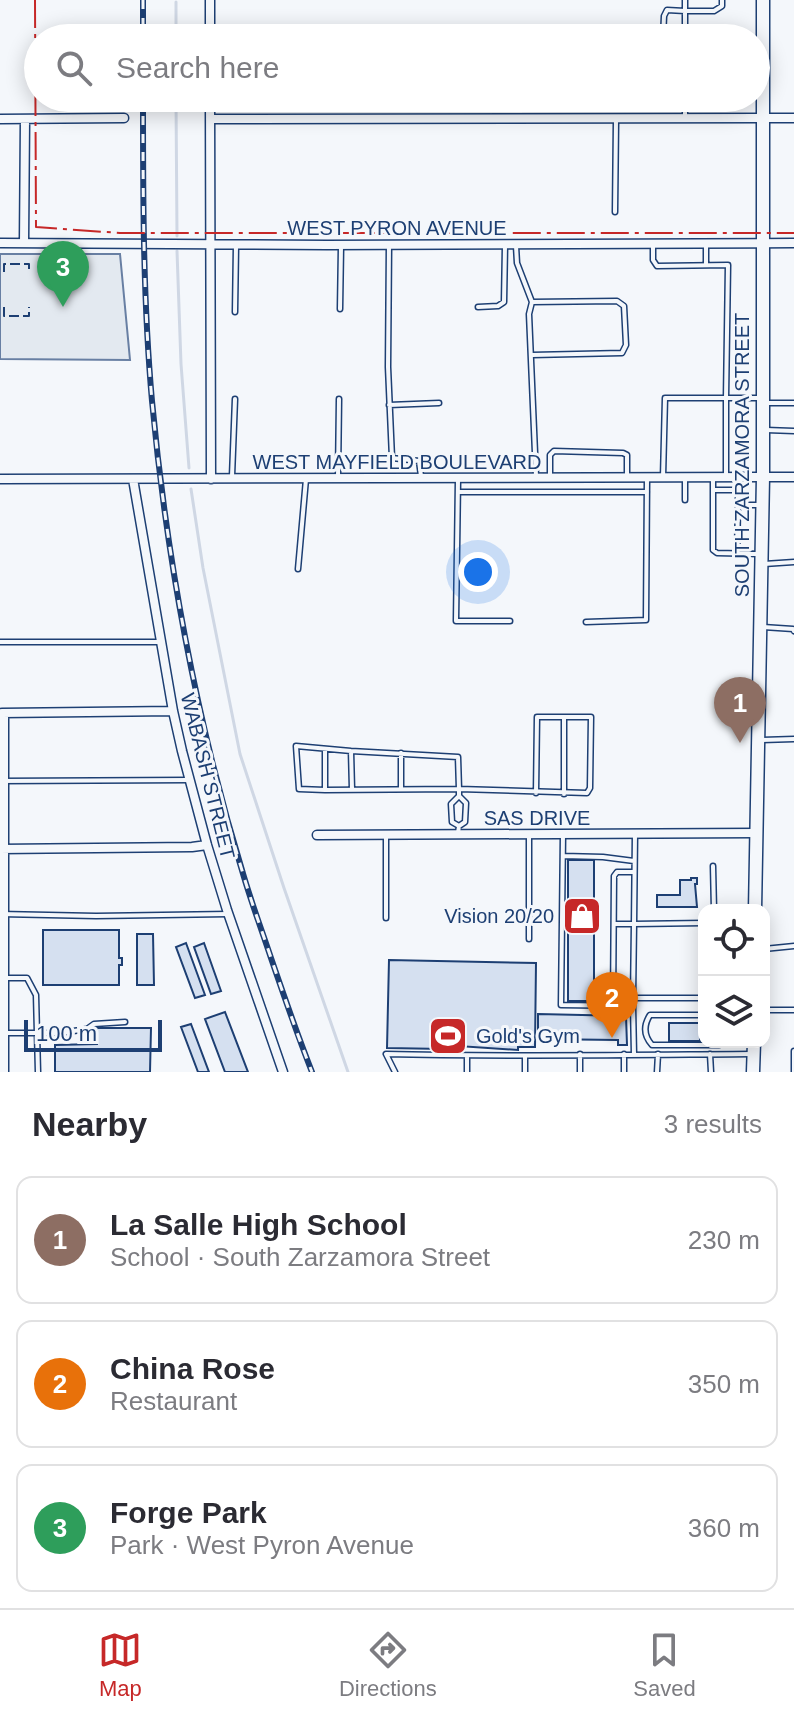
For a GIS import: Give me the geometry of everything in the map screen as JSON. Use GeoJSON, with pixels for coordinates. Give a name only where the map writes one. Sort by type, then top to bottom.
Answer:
{"type":"FeatureCollection","features":[{"type":"Feature","properties":{"kind":"main road","name":"SOUTH ZARZAMORA STREET"},"geometry":{"type":"LineString","coordinates":[[763,0],[763,24]]}},
{"type":"Feature","properties":{"kind":"main road","name":"SOUTH ZARZAMORA STREET"},"geometry":{"type":"LineString","coordinates":[[755,904],[763,505],[764,112]]}},
{"type":"Feature","properties":{"kind":"main road"},"geometry":{"type":"LineString","coordinates":[[753,1072],[754,1048]]}},
{"type":"Feature","properties":{"kind":"street"},"geometry":{"type":"LineString","coordinates":[[210,0],[210,24]]}},
{"type":"Feature","properties":{"kind":"street"},"geometry":{"type":"LineString","coordinates":[[210,112],[211,479]]}},
{"type":"Feature","properties":{"kind":"street"},"geometry":{"type":"LineString","coordinates":[[0,119],[124,118]]}},
{"type":"Feature","properties":{"kind":"street"},"geometry":{"type":"LineString","coordinates":[[210,119],[794,118]]}},
{"type":"Feature","properties":{"kind":"street"},"geometry":{"type":"LineString","coordinates":[[24,243],[25,119]]}},
{"type":"Feature","properties":{"kind":"street","name":"WEST PYRON AVENUE"},"geometry":{"type":"LineString","coordinates":[[0,243],[794,243]]}},
{"type":"Feature","properties":{"kind":"street","name":"WEST MAYFIELD BOULEVARD"},"geometry":{"type":"LineString","coordinates":[[0,479],[794,477]]}},
{"type":"Feature","properties":{"kind":"street","name":"WABASH STREET"},"geometry":{"type":"LineString","coordinates":[[133,479],[173,711],[190,780],[207,845],[283,1072]]}},
{"type":"Feature","properties":{"kind":"street"},"geometry":{"type":"LineString","coordinates":[[3,1071],[2,713],[173,711]]}},
{"type":"Feature","properties":{"kind":"street","name":"SAS DRIVE"},"geometry":{"type":"LineString","coordinates":[[317,835],[386,835],[458,830],[529,834],[757,833]]}},
{"type":"Feature","properties":{"kind":"street"},"geometry":{"type":"LineString","coordinates":[[2,849],[207,845]]}},
{"type":"Feature","properties":{"kind":"lane"},"geometry":{"type":"LineString","coordinates":[[685,0],[685,24]]}},
{"type":"Feature","properties":{"kind":"lane"},"geometry":{"type":"LineString","coordinates":[[664,24],[667,10],[714,11],[722,6],[722,0]]}},
{"type":"Feature","properties":{"kind":"lane"},"geometry":{"type":"LineString","coordinates":[[685,112],[685,118]]}},
{"type":"Feature","properties":{"kind":"lane"},"geometry":{"type":"LineString","coordinates":[[615,212],[616,118]]}},
{"type":"Feature","properties":{"kind":"lane"},"geometry":{"type":"LineString","coordinates":[[235,312],[236,243]]}},
{"type":"Feature","properties":{"kind":"lane"},"geometry":{"type":"LineString","coordinates":[[340,309],[341,244]]}},
{"type":"Feature","properties":{"kind":"lane"},"geometry":{"type":"LineString","coordinates":[[389,244],[392,458],[419,461],[421,478]]}},
{"type":"Feature","properties":{"kind":"lane"},"geometry":{"type":"LineString","coordinates":[[478,307],[498,306],[504,302],[505,244]]}},
{"type":"Feature","properties":{"kind":"lane"},"geometry":{"type":"LineString","coordinates":[[516,244],[517,263],[532,302],[529,314],[536,477]]}},
{"type":"Feature","properties":{"kind":"lane"},"geometry":{"type":"LineString","coordinates":[[653,244],[653,260],[657,266],[728,265],[726,477]]}},
{"type":"Feature","properties":{"kind":"lane"},"geometry":{"type":"LineString","coordinates":[[706,244],[706,265]]}},
{"type":"Feature","properties":{"kind":"lane"},"geometry":{"type":"LineString","coordinates":[[532,302],[617,301],[624,306],[626,345],[622,353],[532,355]]}},
{"type":"Feature","properties":{"kind":"lane"},"geometry":{"type":"LineString","coordinates":[[663,477],[665,398],[794,403]]}},
{"type":"Feature","properties":{"kind":"lane"},"geometry":{"type":"LineString","coordinates":[[232,479],[235,399]]}},
{"type":"Feature","properties":{"kind":"lane"},"geometry":{"type":"LineString","coordinates":[[338,478],[339,399]]}},
{"type":"Feature","properties":{"kind":"lane"},"geometry":{"type":"LineString","coordinates":[[389,405],[439,403]]}},
{"type":"Feature","properties":{"kind":"lane"},"geometry":{"type":"LineString","coordinates":[[763,430],[794,431]]}},
{"type":"Feature","properties":{"kind":"lane"},"geometry":{"type":"LineString","coordinates":[[550,477],[550,455],[554,451],[623,453],[627,455],[627,477]]}},
{"type":"Feature","properties":{"kind":"lane"},"geometry":{"type":"LineString","coordinates":[[586,622],[646,620],[647,477]]}},
{"type":"Feature","properties":{"kind":"lane"},"geometry":{"type":"LineString","coordinates":[[685,477],[685,500]]}},
{"type":"Feature","properties":{"kind":"lane"},"geometry":{"type":"LineString","coordinates":[[713,477],[713,550],[794,562]]}},
{"type":"Feature","properties":{"kind":"lane"},"geometry":{"type":"LineString","coordinates":[[458,478],[456,621],[510,621]]}},
{"type":"Feature","properties":{"kind":"lane"},"geometry":{"type":"LineString","coordinates":[[298,569],[306,479]]}},
{"type":"Feature","properties":{"kind":"lane"},"geometry":{"type":"LineString","coordinates":[[713,490],[738,492],[737,554]]}},
{"type":"Feature","properties":{"kind":"lane"},"geometry":{"type":"LineString","coordinates":[[458,492],[647,492]]}},
{"type":"Feature","properties":{"kind":"lane"},"geometry":{"type":"LineString","coordinates":[[738,505],[763,505]]}},
{"type":"Feature","properties":{"kind":"lane"},"geometry":{"type":"LineString","coordinates":[[760,627],[781,627],[794,631]]}},
{"type":"Feature","properties":{"kind":"lane"},"geometry":{"type":"LineString","coordinates":[[0,642],[161,642]]}},
{"type":"Feature","properties":{"kind":"lane"},"geometry":{"type":"LineString","coordinates":[[459,796],[451,804],[452,822],[458,830],[465,822],[466,803],[459,796],[459,789],[458,757],[296,746],[299,789],[459,789],[536,793],[564,794],[587,793],[590,788],[591,717],[537,717],[536,793]]}},
{"type":"Feature","properties":{"kind":"lane"},"geometry":{"type":"LineString","coordinates":[[564,717],[564,794]]}},
{"type":"Feature","properties":{"kind":"lane"},"geometry":{"type":"LineString","coordinates":[[758,741],[794,739]]}},
{"type":"Feature","properties":{"kind":"lane"},"geometry":{"type":"LineString","coordinates":[[325,749],[325,790]]}},
{"type":"Feature","properties":{"kind":"lane"},"geometry":{"type":"LineString","coordinates":[[351,751],[352,789]]}},
{"type":"Feature","properties":{"kind":"lane"},"geometry":{"type":"LineString","coordinates":[[401,753],[401,789]]}},
{"type":"Feature","properties":{"kind":"lane"},"geometry":{"type":"LineString","coordinates":[[2,781],[190,780]]}},
{"type":"Feature","properties":{"kind":"lane"},"geometry":{"type":"LineString","coordinates":[[529,834],[529,939]]}},
{"type":"Feature","properties":{"kind":"lane"},"geometry":{"type":"LineString","coordinates":[[563,834],[561,1005],[633,1006]]}},
{"type":"Feature","properties":{"kind":"lane"},"geometry":{"type":"LineString","coordinates":[[634,1054],[635,834]]}},
{"type":"Feature","properties":{"kind":"lane"},"geometry":{"type":"LineString","coordinates":[[386,835],[386,918]]}},
{"type":"Feature","properties":{"kind":"lane"},"geometry":{"type":"LineString","coordinates":[[563,856],[634,861]]}},
{"type":"Feature","properties":{"kind":"lane"},"geometry":{"type":"LineString","coordinates":[[713,866],[714,904]]}},
{"type":"Feature","properties":{"kind":"lane"},"geometry":{"type":"LineString","coordinates":[[613,1006],[614,876],[617,872],[634,872]]}},
{"type":"Feature","properties":{"kind":"lane"},"geometry":{"type":"LineString","coordinates":[[2,914],[229,914]]}},
{"type":"Feature","properties":{"kind":"lane"},"geometry":{"type":"LineString","coordinates":[[614,924],[698,923]]}},
{"type":"Feature","properties":{"kind":"lane"},"geometry":{"type":"LineString","coordinates":[[770,948],[794,946]]}},
{"type":"Feature","properties":{"kind":"lane"},"geometry":{"type":"LineString","coordinates":[[3,981],[27,978],[36,995],[38,1072]]}},
{"type":"Feature","properties":{"kind":"lane"},"geometry":{"type":"LineString","coordinates":[[633,998],[698,998]]}},
{"type":"Feature","properties":{"kind":"lane"},"geometry":{"type":"LineString","coordinates":[[770,1010],[794,1010]]}},
{"type":"Feature","properties":{"kind":"lane"},"geometry":{"type":"LineString","coordinates":[[698,1015],[650,1015],[645,1025],[647,1039],[652,1045],[698,1044]]}},
{"type":"Feature","properties":{"kind":"lane"},"geometry":{"type":"LineString","coordinates":[[4,1033],[60,1033],[87,1029],[94,1024],[125,1022]]}},
{"type":"Feature","properties":{"kind":"lane"},"geometry":{"type":"LineString","coordinates":[[719,1048],[719,1054]]}},
{"type":"Feature","properties":{"kind":"lane"},"geometry":{"type":"LineString","coordinates":[[395,1072],[386,1054],[525,1057],[719,1054],[754,1048]]}},
{"type":"Feature","properties":{"kind":"lane"},"geometry":{"type":"LineString","coordinates":[[794,1051],[794,1072]]}},
{"type":"Feature","properties":{"kind":"lane"},"geometry":{"type":"LineString","coordinates":[[580,1054],[580,1072]]}},
{"type":"Feature","properties":{"kind":"lane"},"geometry":{"type":"LineString","coordinates":[[624,1054],[624,1072]]}},
{"type":"Feature","properties":{"kind":"lane"},"geometry":{"type":"LineString","coordinates":[[657,1072],[658,1054]]}},
{"type":"Feature","properties":{"kind":"lane"},"geometry":{"type":"LineString","coordinates":[[710,1054],[711,1072]]}},
{"type":"Feature","properties":{"kind":"lane"},"geometry":{"type":"LineString","coordinates":[[467,1056],[467,1072]]}},
{"type":"Feature","properties":{"kind":"lane"},"geometry":{"type":"LineString","coordinates":[[525,1057],[525,1072]]}},
{"type":"Feature","properties":{"kind":"shaded area"},"geometry":{"type":"Polygon","coordinates":[[[0,254],[120,254],[130,360],[0,359],[0,254]]]}},
{"type":"Feature","properties":{"kind":"building"},"geometry":{"type":"Polygon","coordinates":[[[568,860],[594,860],[594,1001],[568,1001],[568,860]]]}},
{"type":"Feature","properties":{"kind":"building"},"geometry":{"type":"Polygon","coordinates":[[[697,878],[697,907],[657,907],[657,895],[680,895],[680,880],[697,878]]]}},
{"type":"Feature","properties":{"kind":"building"},"geometry":{"type":"Polygon","coordinates":[[[43,930],[119,930],[122,965],[119,965],[119,985],[43,985],[43,930]]]}},
{"type":"Feature","properties":{"kind":"building"},"geometry":{"type":"Polygon","coordinates":[[[137,934],[153,934],[154,985],[137,985],[137,934]]]}},
{"type":"Feature","properties":{"kind":"building"},"geometry":{"type":"Polygon","coordinates":[[[186,943],[205,995],[195,998],[176,947],[186,943]]]}},
{"type":"Feature","properties":{"kind":"building"},"geometry":{"type":"Polygon","coordinates":[[[204,943],[221,991],[211,994],[194,947],[204,943]]]}},
{"type":"Feature","properties":{"kind":"building"},"geometry":{"type":"Polygon","coordinates":[[[389,960],[536,963],[535,1047],[518,1047],[518,1050],[444,1045],[444,1049],[387,1048],[389,960]]]}},
{"type":"Feature","properties":{"kind":"building"},"geometry":{"type":"Polygon","coordinates":[[[225,1012],[248,1072],[225,1072],[205,1019],[225,1012]]]}},
{"type":"Feature","properties":{"kind":"building"},"geometry":{"type":"Polygon","coordinates":[[[538,1014],[626,1016],[627,1045],[618,1045],[618,1040],[538,1039],[538,1014]]]}},
{"type":"Feature","properties":{"kind":"building"},"geometry":{"type":"Polygon","coordinates":[[[669,1023],[698,1023],[698,1041],[669,1041],[669,1023]]]}},
{"type":"Feature","properties":{"kind":"building"},"geometry":{"type":"Polygon","coordinates":[[[191,1024],[209,1072],[198,1072],[181,1027],[191,1024]]]}},
{"type":"Feature","properties":{"kind":"building"},"geometry":{"type":"Polygon","coordinates":[[[97,1028],[151,1028],[150,1072],[55,1072],[55,1045],[97,1044],[97,1028]]]}},
{"type":"Feature","properties":{"kind":"waterway"},"geometry":{"type":"LineString","coordinates":[[176,2],[176,24]]}},
{"type":"Feature","properties":{"kind":"waterway"},"geometry":{"type":"LineString","coordinates":[[176,112],[177,236]]}},
{"type":"Feature","properties":{"kind":"waterway"},"geometry":{"type":"LineString","coordinates":[[177,251],[189,468]]}},
{"type":"Feature","properties":{"kind":"waterway"},"geometry":{"type":"LineString","coordinates":[[191,489],[203,568],[240,754],[348,1072]]}},
{"type":"Feature","properties":{"kind":"railway"},"geometry":{"type":"LineString","coordinates":[[143,0],[143,24]]}},
{"type":"Feature","properties":{"kind":"railway"},"geometry":{"type":"LineString","coordinates":[[143,112],[149,363],[158,461],[175,582],[198,701],[227,819],[254,907],[312,1072]]}},
{"type":"Feature","properties":{"kind":"fence"},"geometry":{"type":"LineString","coordinates":[[4,272],[4,264],[29,264],[29,272]]}},
{"type":"Feature","properties":{"kind":"fence"},"geometry":{"type":"LineString","coordinates":[[4,307],[4,316],[29,316],[29,307]]}},
{"type":"Feature","properties":{"kind":"power"},"geometry":{"type":"LineString","coordinates":[[35,0],[35,24]]}},
{"type":"Feature","properties":{"kind":"power"},"geometry":{"type":"LineString","coordinates":[[35,112],[36,227],[120,233],[794,233]]}},
{"type":"Feature","properties":{"kind":"place","name":"Forge Park"},"geometry":{"type":"Point","coordinates":[63,307]}},
{"type":"Feature","properties":{"kind":"place","name":"La Salle High School"},"geometry":{"type":"Point","coordinates":[740,743]}},
{"type":"Feature","properties":{"kind":"place","name":"Vision 20/20"},"geometry":{"type":"Point","coordinates":[582,916]}},
{"type":"Feature","properties":{"kind":"place","name":"Gold's Gym"},"geometry":{"type":"Point","coordinates":[448,1036]}},
{"type":"Feature","properties":{"kind":"place","name":"China Rose"},"geometry":{"type":"Point","coordinates":[612,1038]}}]}
